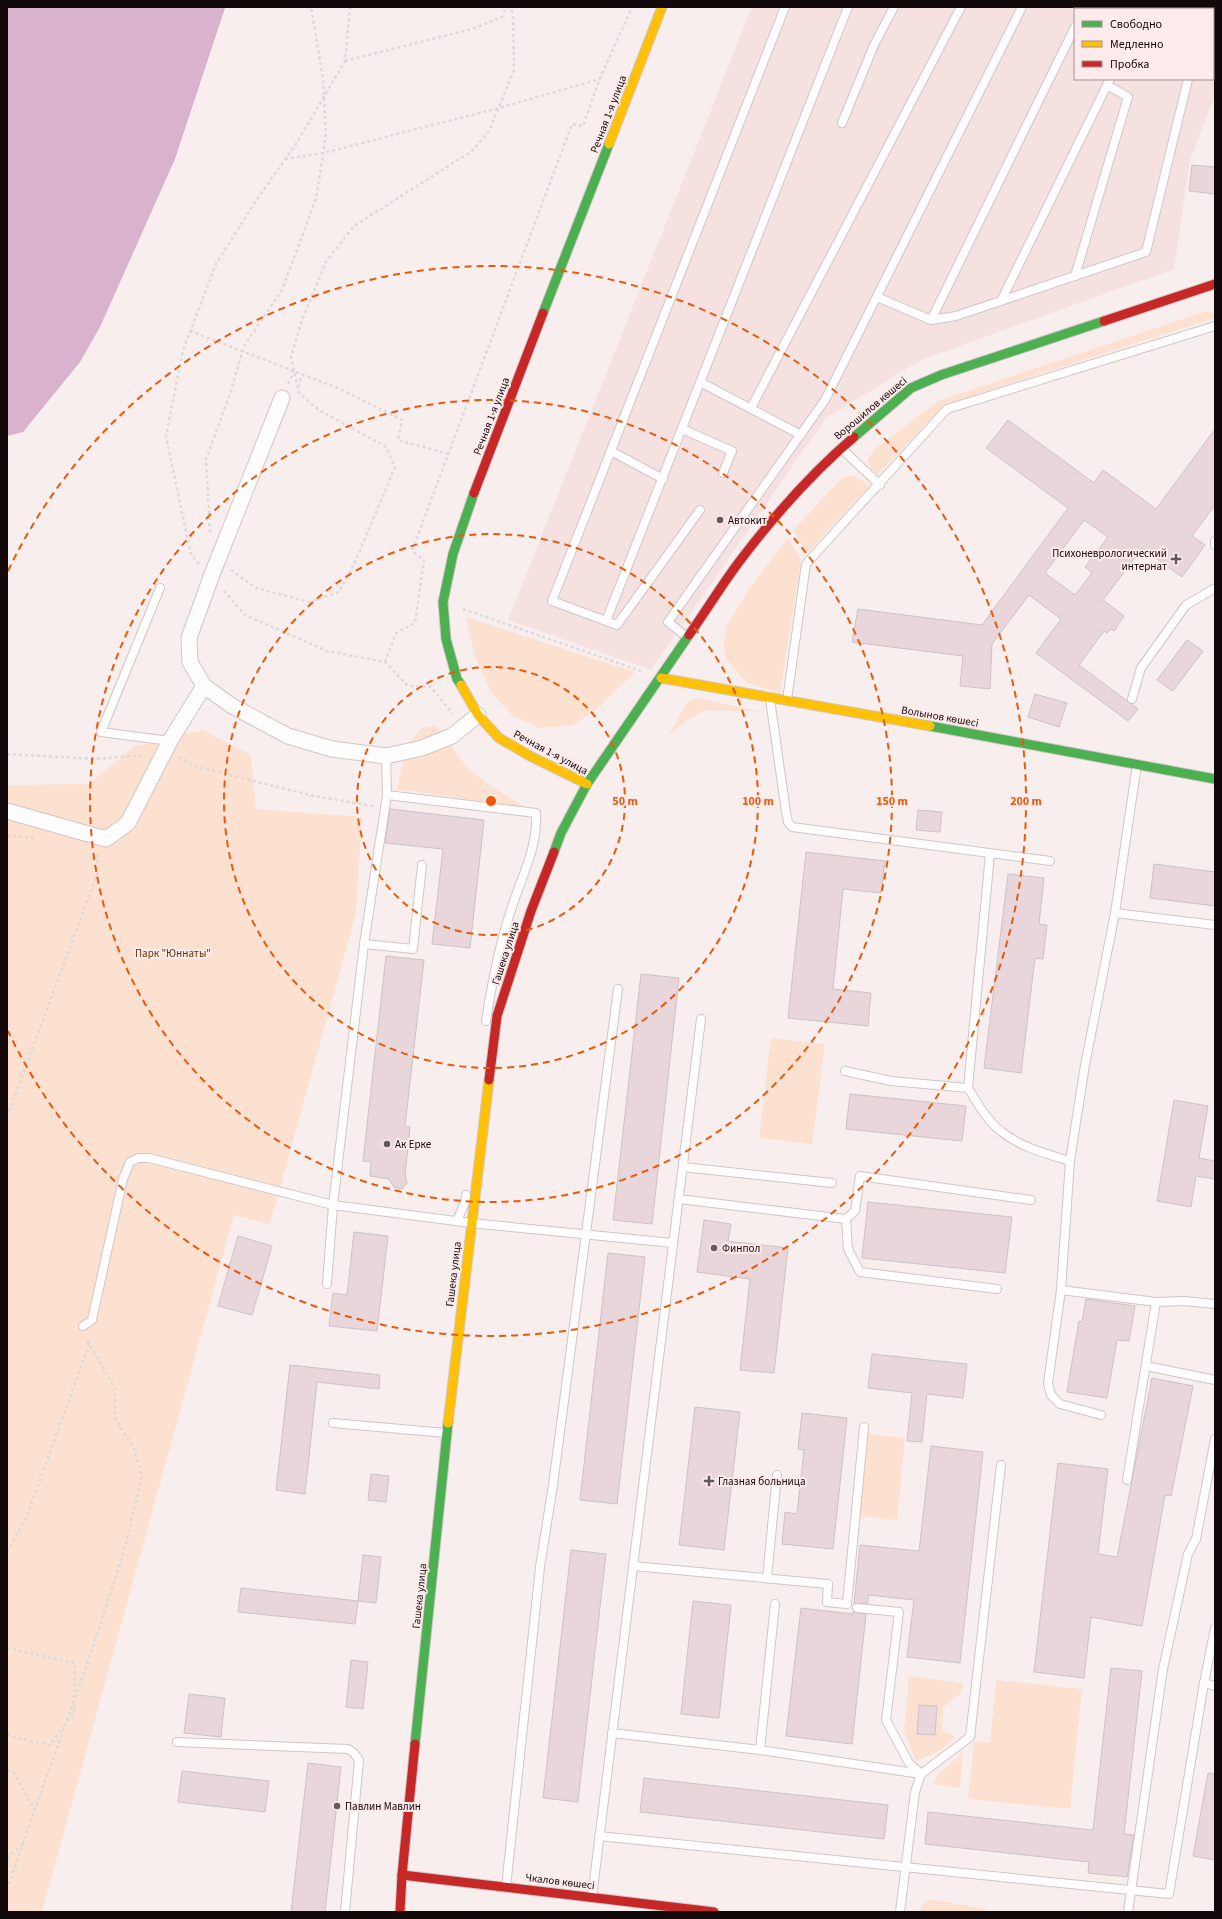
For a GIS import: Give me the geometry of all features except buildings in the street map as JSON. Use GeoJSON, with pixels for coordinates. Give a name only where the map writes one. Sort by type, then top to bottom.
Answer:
{"type":"FeatureCollection","features":[{"type":"Feature","properties":{"kind":"main road","name":"Речная 1-я улица"},"geometry":{"type":"LineString","coordinates":[[587,784],[530,756],[498,738],[478,715],[456,679],[446,639],[443,602],[453,554],[483,468],[662,7]]}},
{"type":"Feature","properties":{"kind":"main road","name":"Ворошилов көшесі"},"geometry":{"type":"LineString","coordinates":[[660,678],[739,562],[785,506],[841,448],[911,388],[941,375],[1214,287]]}},
{"type":"Feature","properties":{"kind":"main road","name":"Волынов көшесі"},"geometry":{"type":"LineString","coordinates":[[660,678],[1215,778]]}},
{"type":"Feature","properties":{"kind":"main road","name":"Гашека улица"},"geometry":{"type":"LineString","coordinates":[[400,1912],[402,1875],[447,1434],[471,1223],[497,1016],[531,912],[561,833],[587,784],[660,678]]}},
{"type":"Feature","properties":{"kind":"main road","name":"Чкалов көшесі"},"geometry":{"type":"LineString","coordinates":[[402,1875],[506,1887],[597,1900],[714,1912]]}},
{"type":"Feature","properties":{"kind":"street"},"geometry":{"type":"LineString","coordinates":[[282,398],[219,556],[189,638],[190,662],[204,686],[232,706],[288,736],[332,749],[386,756],[422,748],[452,736],[478,715]]}},
{"type":"Feature","properties":{"kind":"street"},"geometry":{"type":"LineString","coordinates":[[7,811],[106,839],[128,823],[167,747],[204,686]]}},
{"type":"Feature","properties":{"kind":"lane"},"geometry":{"type":"LineString","coordinates":[[700,510],[617,625],[552,601],[786,7]]}},
{"type":"Feature","properties":{"kind":"lane"},"geometry":{"type":"LineString","coordinates":[[606,621],[848,7]]}},
{"type":"Feature","properties":{"kind":"lane"},"geometry":{"type":"LineString","coordinates":[[842,123],[874,45],[894,7]]}},
{"type":"Feature","properties":{"kind":"lane"},"geometry":{"type":"LineString","coordinates":[[751,408],[961,7]]}},
{"type":"Feature","properties":{"kind":"lane"},"geometry":{"type":"LineString","coordinates":[[688,638],[668,622],[825,400],[1022,7]]}},
{"type":"Feature","properties":{"kind":"lane"},"geometry":{"type":"LineString","coordinates":[[931,320],[1074,30]]}},
{"type":"Feature","properties":{"kind":"lane"},"geometry":{"type":"LineString","coordinates":[[877,297],[931,320],[956,316],[1146,252],[1188,80]]}},
{"type":"Feature","properties":{"kind":"lane"},"geometry":{"type":"LineString","coordinates":[[1001,301],[1109,82],[1128,97],[1075,276]]}},
{"type":"Feature","properties":{"kind":"lane"},"geometry":{"type":"LineString","coordinates":[[786,701],[806,564],[880,485],[947,409],[1215,326]]}},
{"type":"Feature","properties":{"kind":"lane"},"geometry":{"type":"LineString","coordinates":[[700,382],[801,435]]}},
{"type":"Feature","properties":{"kind":"lane"},"geometry":{"type":"LineString","coordinates":[[682,429],[732,451],[723,473]]}},
{"type":"Feature","properties":{"kind":"lane"},"geometry":{"type":"LineString","coordinates":[[841,448],[880,485]]}},
{"type":"Feature","properties":{"kind":"lane"},"geometry":{"type":"LineString","coordinates":[[611,451],[663,479]]}},
{"type":"Feature","properties":{"kind":"lane"},"geometry":{"type":"LineString","coordinates":[[160,588],[101,732],[167,747]]}},
{"type":"Feature","properties":{"kind":"lane"},"geometry":{"type":"LineString","coordinates":[[1132,699],[1141,668],[1186,605],[1215,588]]}},
{"type":"Feature","properties":{"kind":"lane"},"geometry":{"type":"LineString","coordinates":[[770,699],[786,812],[788,822],[792,827],[990,854],[1050,860]]}},
{"type":"Feature","properties":{"kind":"lane"},"geometry":{"type":"LineString","coordinates":[[327,1284],[333,1205],[364,944],[387,796],[386,756]]}},
{"type":"Feature","properties":{"kind":"lane"},"geometry":{"type":"LineString","coordinates":[[1101,1415],[1060,1404],[1051,1395],[1048,1383],[1061,1290],[1070,1162],[1085,1065],[1115,913],[1137,763]]}},
{"type":"Feature","properties":{"kind":"lane"},"geometry":{"type":"LineString","coordinates":[[387,796],[536,813],[537,827],[527,869],[512,905],[494,975],[485,1028]]}},
{"type":"Feature","properties":{"kind":"lane"},"geometry":{"type":"LineString","coordinates":[[990,854],[968,1088],[979,1105],[1001,1132],[1034,1151],[1070,1162]]}},
{"type":"Feature","properties":{"kind":"lane"},"geometry":{"type":"LineString","coordinates":[[364,944],[413,949],[422,865]]}},
{"type":"Feature","properties":{"kind":"lane"},"geometry":{"type":"LineString","coordinates":[[1115,913],[1215,925]]}},
{"type":"Feature","properties":{"kind":"lane"},"geometry":{"type":"LineString","coordinates":[[506,1887],[540,1567],[553,1485],[618,989]]}},
{"type":"Feature","properties":{"kind":"lane"},"geometry":{"type":"LineString","coordinates":[[597,1900],[599,1836],[701,1019]]}},
{"type":"Feature","properties":{"kind":"lane"},"geometry":{"type":"LineString","coordinates":[[845,1072],[891,1081],[968,1088]]}},
{"type":"Feature","properties":{"kind":"lane"},"geometry":{"type":"LineString","coordinates":[[83,1326],[92,1320],[123,1178],[130,1162],[138,1158],[149,1158],[333,1205],[471,1223],[586,1233],[673,1243]]}},
{"type":"Feature","properties":{"kind":"lane"},"geometry":{"type":"LineString","coordinates":[[683,1167],[832,1183]]}},
{"type":"Feature","properties":{"kind":"lane"},"geometry":{"type":"LineString","coordinates":[[679,1199],[846,1219],[855,1211],[860,1176],[1031,1200]]}},
{"type":"Feature","properties":{"kind":"lane"},"geometry":{"type":"LineString","coordinates":[[457,1221],[465,1202],[467,1187]]}},
{"type":"Feature","properties":{"kind":"lane"},"geometry":{"type":"LineString","coordinates":[[846,1219],[848,1249],[860,1272],[997,1289]]}},
{"type":"Feature","properties":{"kind":"lane"},"geometry":{"type":"LineString","coordinates":[[1061,1290],[1156,1302],[1184,1301],[1215,1304]]}},
{"type":"Feature","properties":{"kind":"lane"},"geometry":{"type":"LineString","coordinates":[[1128,1480],[1156,1302]]}},
{"type":"Feature","properties":{"kind":"lane"},"geometry":{"type":"LineString","coordinates":[[1146,1366],[1215,1380]]}},
{"type":"Feature","properties":{"kind":"lane"},"geometry":{"type":"LineString","coordinates":[[333,1423],[447,1434]]}},
{"type":"Feature","properties":{"kind":"lane"},"geometry":{"type":"LineString","coordinates":[[633,1566],[828,1584],[827,1602],[847,1604],[864,1427]]}},
{"type":"Feature","properties":{"kind":"lane"},"geometry":{"type":"LineString","coordinates":[[1128,1912],[1163,1669],[1188,1554],[1196,1539],[1215,1439]]}},
{"type":"Feature","properties":{"kind":"lane"},"geometry":{"type":"LineString","coordinates":[[900,1912],[904,1868],[915,1792],[921,1774],[970,1737],[1001,1465]]}},
{"type":"Feature","properties":{"kind":"lane"},"geometry":{"type":"LineString","coordinates":[[767,1578],[777,1475]]}},
{"type":"Feature","properties":{"kind":"lane"},"geometry":{"type":"LineString","coordinates":[[760,1750],[775,1604]]}},
{"type":"Feature","properties":{"kind":"lane"},"geometry":{"type":"LineString","coordinates":[[857,1608],[899,1612],[886,1720],[909,1763],[921,1774]]}},
{"type":"Feature","properties":{"kind":"lane"},"geometry":{"type":"LineString","coordinates":[[599,1836],[1169,1894],[1204,1683],[1215,1628]]}},
{"type":"Feature","properties":{"kind":"lane"},"geometry":{"type":"LineString","coordinates":[[1204,1683],[1215,1686]]}},
{"type":"Feature","properties":{"kind":"lane"},"geometry":{"type":"LineString","coordinates":[[612,1733],[760,1750],[921,1774]]}},
{"type":"Feature","properties":{"kind":"lane"},"geometry":{"type":"LineString","coordinates":[[177,1742],[348,1749],[354,1753],[359,1760],[345,1912]]}},
{"type":"Feature","properties":{"kind":"path"},"geometry":{"type":"LineString","coordinates":[[311,7],[323,79],[326,134],[316,198],[282,290],[244,346],[230,394],[206,459],[211,546],[229,569],[256,588],[309,602],[338,592],[356,560],[395,467],[386,447],[319,410],[299,393],[291,357],[302,320],[326,262],[354,226],[472,151],[489,131],[514,70],[513,13],[509,7]]}},
{"type":"Feature","properties":{"kind":"path"},"geometry":{"type":"LineString","coordinates":[[344,61],[472,29],[502,17],[506,7]]}},
{"type":"Feature","properties":{"kind":"path"},"geometry":{"type":"LineString","coordinates":[[385,662],[396,633],[415,623],[424,560],[412,551],[572,124],[583,126],[600,78],[632,7]]}},
{"type":"Feature","properties":{"kind":"path"},"geometry":{"type":"LineString","coordinates":[[285,159],[323,153],[499,108],[600,78]]}},
{"type":"Feature","properties":{"kind":"path"},"geometry":{"type":"LineString","coordinates":[[190,331],[340,389],[402,420],[398,440],[449,454]]}},
{"type":"Feature","properties":{"kind":"path"},"geometry":{"type":"LineString","coordinates":[[443,602],[660,678]]}},
{"type":"Feature","properties":{"kind":"path"},"geometry":{"type":"LineString","coordinates":[[7,754],[95,759],[167,747],[172,753],[198,767],[314,796],[385,808]]}},
{"type":"Feature","properties":{"kind":"path"},"geometry":{"type":"LineString","coordinates":[[7,836],[43,838]]}},
{"type":"Feature","properties":{"kind":"path"},"geometry":{"type":"LineString","coordinates":[[7,1117],[98,872],[96,852]]}},
{"type":"Feature","properties":{"kind":"path"},"geometry":{"type":"LineString","coordinates":[[7,1552],[26,1518],[88,1348],[88,1340],[115,1389],[115,1418],[134,1449],[142,1477],[124,1551],[74,1700]]}},
{"type":"Feature","properties":{"kind":"path"},"geometry":{"type":"LineString","coordinates":[[7,1648],[75,1663],[74,1713],[50,1745],[16,1738],[7,1734]]}},
{"type":"Feature","properties":{"kind":"path"},"geometry":{"type":"LineString","coordinates":[[7,1890],[34,1809],[65,1724]]}},
{"type":"Feature","properties":{"kind":"path"},"geometry":{"type":"LineString","coordinates":[[7,1772],[14,1773],[34,1809]]}},
{"type":"Feature","properties":{"kind":"path"},"geometry":{"type":"LineString","coordinates":[[7,1858],[22,1844]]}},
{"type":"Feature","properties":{"kind":"shaded area"},"geometry":{"type":"Polygon","coordinates":[[[7,7],[225,8],[175,159],[100,327],[80,362],[23,432],[7,436],[7,7]]]}},
{"type":"Feature","properties":{"kind":"shaded area"},"geometry":{"type":"Polygon","coordinates":[[[752,7],[1215,7],[1215,96],[1190,160],[1174,269],[921,360],[826,418],[651,670],[508,620],[752,7]]]}},
{"type":"Feature","properties":{"kind":"green space"},"geometry":{"type":"Polygon","coordinates":[[[1206,311],[1215,314],[1215,318],[946,404],[877,475],[869,465],[868,459],[875,449],[938,401],[1206,311]]]}},
{"type":"Feature","properties":{"kind":"green space"},"geometry":{"type":"Polygon","coordinates":[[[852,475],[870,485],[807,553],[793,530],[842,478],[852,475]]]}},
{"type":"Feature","properties":{"kind":"green space"},"geometry":{"type":"Polygon","coordinates":[[[788,538],[801,560],[780,693],[748,683],[726,658],[724,643],[726,627],[748,590],[788,538]]]}},
{"type":"Feature","properties":{"kind":"green space"},"geometry":{"type":"Polygon","coordinates":[[[466,617],[635,672],[599,707],[573,725],[540,728],[513,716],[491,692],[474,654],[466,617]]]}},
{"type":"Feature","properties":{"kind":"green space"},"geometry":{"type":"Polygon","coordinates":[[[698,698],[761,712],[706,710],[687,720],[667,737],[688,702],[698,698]]]}},
{"type":"Feature","properties":{"kind":"green space"},"geometry":{"type":"Polygon","coordinates":[[[436,725],[466,766],[492,787],[527,808],[397,789],[405,756],[413,739],[423,728],[436,725]]]}},
{"type":"Feature","properties":{"kind":"green space","name":"Парк \"Юннаты\""},"geometry":{"type":"Polygon","coordinates":[[[203,730],[251,755],[256,809],[362,817],[356,913],[270,1224],[234,1215],[42,1912],[7,1912],[7,785],[89,784],[135,746],[203,730]]]}},
{"type":"Feature","properties":{"kind":"green space"},"geometry":{"type":"Polygon","coordinates":[[[771,1038],[825,1044],[812,1144],[759,1138],[771,1038]]]}},
{"type":"Feature","properties":{"kind":"green space"},"geometry":{"type":"Polygon","coordinates":[[[867,1434],[905,1438],[897,1520],[859,1516],[867,1434]]]}},
{"type":"Feature","properties":{"kind":"green space"},"geometry":{"type":"Polygon","coordinates":[[[909,1676],[963,1683],[961,1693],[943,1707],[942,1731],[955,1736],[952,1741],[943,1748],[916,1761],[904,1731],[909,1676]]]}},
{"type":"Feature","properties":{"kind":"green space"},"geometry":{"type":"Polygon","coordinates":[[[996,1680],[1082,1689],[1070,1809],[968,1799],[974,1741],[990,1743],[996,1680]]]}},
{"type":"Feature","properties":{"kind":"green space"},"geometry":{"type":"Polygon","coordinates":[[[963,1752],[960,1788],[933,1784],[939,1774],[963,1752]]]}},
{"type":"Feature","properties":{"kind":"green space"},"geometry":{"type":"Polygon","coordinates":[[[930,1899],[986,1909],[985,1912],[922,1912],[920,1910],[922,1905],[930,1899]]]}},
{"type":"Feature","properties":{"kind":"traffic: fast"},"geometry":{"type":"LineString","coordinates":[[543,313],[609,144]]}},
{"type":"Feature","properties":{"kind":"traffic: fast"},"geometry":{"type":"LineString","coordinates":[[854,437],[911,388],[941,375],[1104,321]]}},
{"type":"Feature","properties":{"kind":"traffic: fast"},"geometry":{"type":"LineString","coordinates":[[461,685],[457,679],[446,639],[443,602],[453,554],[474,493]]}},
{"type":"Feature","properties":{"kind":"traffic: fast"},"geometry":{"type":"LineString","coordinates":[[554,852],[561,833],[587,784],[689,635]]}},
{"type":"Feature","properties":{"kind":"traffic: fast"},"geometry":{"type":"LineString","coordinates":[[930,726],[1215,779]]}},
{"type":"Feature","properties":{"kind":"traffic: fast"},"geometry":{"type":"LineString","coordinates":[[415,1744],[448,1423]]}},
{"type":"Feature","properties":{"kind":"traffic: slow"},"geometry":{"type":"LineString","coordinates":[[609,144],[662,7]]}},
{"type":"Feature","properties":{"kind":"traffic: slow"},"geometry":{"type":"LineString","coordinates":[[661,678],[930,726]]}},
{"type":"Feature","properties":{"kind":"traffic: slow"},"geometry":{"type":"LineString","coordinates":[[461,685],[478,715],[499,738],[530,756],[587,784]]}},
{"type":"Feature","properties":{"kind":"traffic: slow"},"geometry":{"type":"LineString","coordinates":[[448,1423],[489,1080]]}},
{"type":"Feature","properties":{"kind":"traffic: jam"},"geometry":{"type":"LineString","coordinates":[[1104,321],[1215,284]]}},
{"type":"Feature","properties":{"kind":"traffic: jam"},"geometry":{"type":"LineString","coordinates":[[474,493],[543,313]]}},
{"type":"Feature","properties":{"kind":"traffic: jam"},"geometry":{"type":"LineString","coordinates":[[689,635],[732,571],[765,529],[823,465],[854,437]]}},
{"type":"Feature","properties":{"kind":"traffic: jam"},"geometry":{"type":"LineString","coordinates":[[489,1080],[497,1016],[531,911],[554,852]]}},
{"type":"Feature","properties":{"kind":"traffic: jam"},"geometry":{"type":"LineString","coordinates":[[400,1912],[402,1875],[415,1744]]}},
{"type":"Feature","properties":{"kind":"traffic: jam"},"geometry":{"type":"LineString","coordinates":[[402,1875],[714,1912]]}},
{"type":"Feature","properties":{"kind":"place","name":"Автокит"},"geometry":{"type":"Point","coordinates":[720,520]}},
{"type":"Feature","properties":{"kind":"place","name":"Психоневрологический интернат"},"geometry":{"type":"Point","coordinates":[1176,559]}},
{"type":"Feature","properties":{"kind":"place","name":"Ак Ерке"},"geometry":{"type":"Point","coordinates":[387,1144]}},
{"type":"Feature","properties":{"kind":"place","name":"Финпол"},"geometry":{"type":"Point","coordinates":[714,1248]}},
{"type":"Feature","properties":{"kind":"place","name":"Глазная больница"},"geometry":{"type":"Point","coordinates":[709,1481]}},
{"type":"Feature","properties":{"kind":"place","name":"Павлин Мавлин"},"geometry":{"type":"Point","coordinates":[337,1806]}}]}
